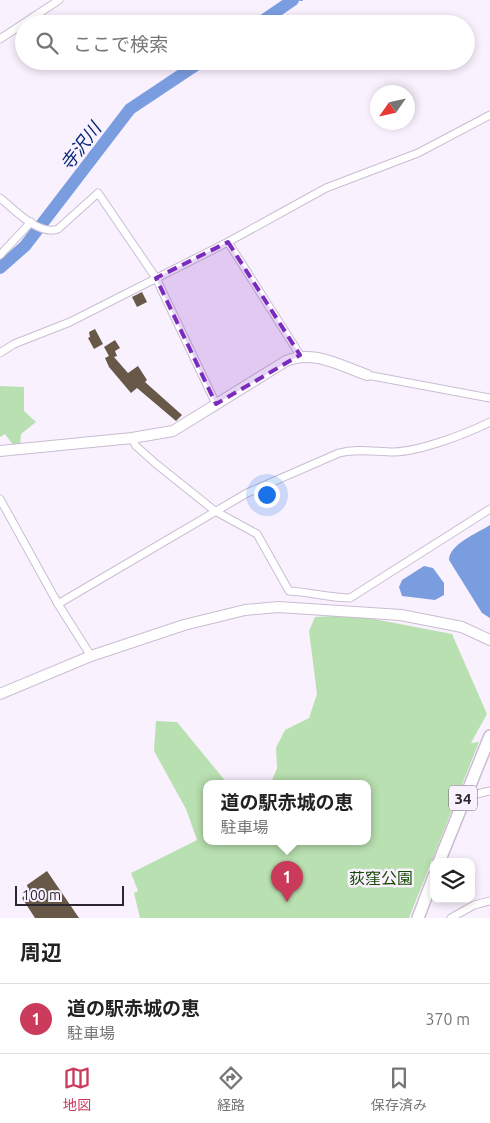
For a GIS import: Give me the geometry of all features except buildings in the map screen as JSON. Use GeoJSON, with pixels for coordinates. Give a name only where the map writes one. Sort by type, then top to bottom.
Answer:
{"type":"FeatureCollection","features":[{"type":"Feature","properties":{"kind":"main road","name":"34"},"geometry":{"type":"LineString","coordinates":[[441,858],[490,736]]}},
{"type":"Feature","properties":{"kind":"main road"},"geometry":{"type":"LineString","coordinates":[[418,918],[430,886]]}},
{"type":"Feature","properties":{"kind":"street"},"geometry":{"type":"LineString","coordinates":[[36,15],[58,0]]}},
{"type":"Feature","properties":{"kind":"street"},"geometry":{"type":"LineString","coordinates":[[0,39],[15,29]]}},
{"type":"Feature","properties":{"kind":"street"},"geometry":{"type":"LineString","coordinates":[[0,353],[14,344],[70,322],[228,242],[326,188],[431,147],[490,115]]}},
{"type":"Feature","properties":{"kind":"street"},"geometry":{"type":"LineString","coordinates":[[0,198],[33,224],[46,231],[58,229],[98,193],[156,278],[216,404]]}},
{"type":"Feature","properties":{"kind":"street"},"geometry":{"type":"LineString","coordinates":[[0,255],[33,224]]}},
{"type":"Feature","properties":{"kind":"street"},"geometry":{"type":"LineString","coordinates":[[228,242],[300,355]]}},
{"type":"Feature","properties":{"kind":"street"},"geometry":{"type":"LineString","coordinates":[[0,451],[132,438],[173,431],[286,361],[300,355],[321,359],[367,375],[490,398]]}},
{"type":"Feature","properties":{"kind":"street"},"geometry":{"type":"LineString","coordinates":[[58,604],[247,493],[340,453],[347,451],[396,452],[469,432],[490,422]]}},
{"type":"Feature","properties":{"kind":"street"},"geometry":{"type":"LineString","coordinates":[[132,438],[136,446],[155,463],[215,511],[257,534],[290,591],[312,592],[338,598],[350,598],[490,509]]}},
{"type":"Feature","properties":{"kind":"street"},"geometry":{"type":"LineString","coordinates":[[0,499],[58,604],[91,656]]}},
{"type":"Feature","properties":{"kind":"street"},"geometry":{"type":"LineString","coordinates":[[337,611],[338,598]]}},
{"type":"Feature","properties":{"kind":"street"},"geometry":{"type":"LineString","coordinates":[[0,694],[91,656],[184,625],[245,610],[278,607],[401,615],[462,627],[490,640]]}},
{"type":"Feature","properties":{"kind":"street"},"geometry":{"type":"LineString","coordinates":[[464,797],[490,791]]}},
{"type":"Feature","properties":{"kind":"street"},"geometry":{"type":"LineString","coordinates":[[451,918],[474,905],[490,901]]}},
{"type":"Feature","properties":{"kind":"highlighted area"},"geometry":{"type":"Polygon","coordinates":[[[228,242],[300,355],[216,404],[156,278],[228,242]]]}},
{"type":"Feature","properties":{"kind":"green space"},"geometry":{"type":"Polygon","coordinates":[[[0,386],[24,387],[24,411],[36,422],[21,434],[20,445],[14,446],[5,434],[0,437],[0,386]]]}},
{"type":"Feature","properties":{"kind":"green space","name":"荻窪公園"},"geometry":{"type":"Polygon","coordinates":[[[353,615],[452,634],[487,714],[471,743],[479,742],[433,858],[430,858],[430,865],[409,918],[140,918],[134,893],[138,891],[131,873],[197,840],[186,809],[154,751],[156,721],[177,722],[225,780],[203,780],[203,845],[371,845],[371,780],[272,780],[277,768],[276,748],[285,730],[309,718],[317,694],[309,631],[315,617],[353,615]]]}},
{"type":"Feature","properties":{"kind":"water"},"geometry":{"type":"Polygon","coordinates":[[[490,525],[490,618],[482,613],[449,560],[450,554],[459,544],[490,525]]]}},
{"type":"Feature","properties":{"kind":"water"},"geometry":{"type":"Polygon","coordinates":[[[424,566],[433,568],[444,583],[444,595],[435,600],[402,596],[399,587],[402,580],[424,566]]]}},
{"type":"Feature","properties":{"kind":"waterway","name":"寺沢川"},"geometry":{"type":"LineString","coordinates":[[271,15],[293,0]]}},
{"type":"Feature","properties":{"kind":"waterway","name":"寺沢川"},"geometry":{"type":"LineString","coordinates":[[0,268],[25,246],[130,109],[188,70]]}},
{"type":"Feature","properties":{"kind":"place","name":"道の駅赤城の恵"},"geometry":{"type":"Point","coordinates":[287,902]}}]}
